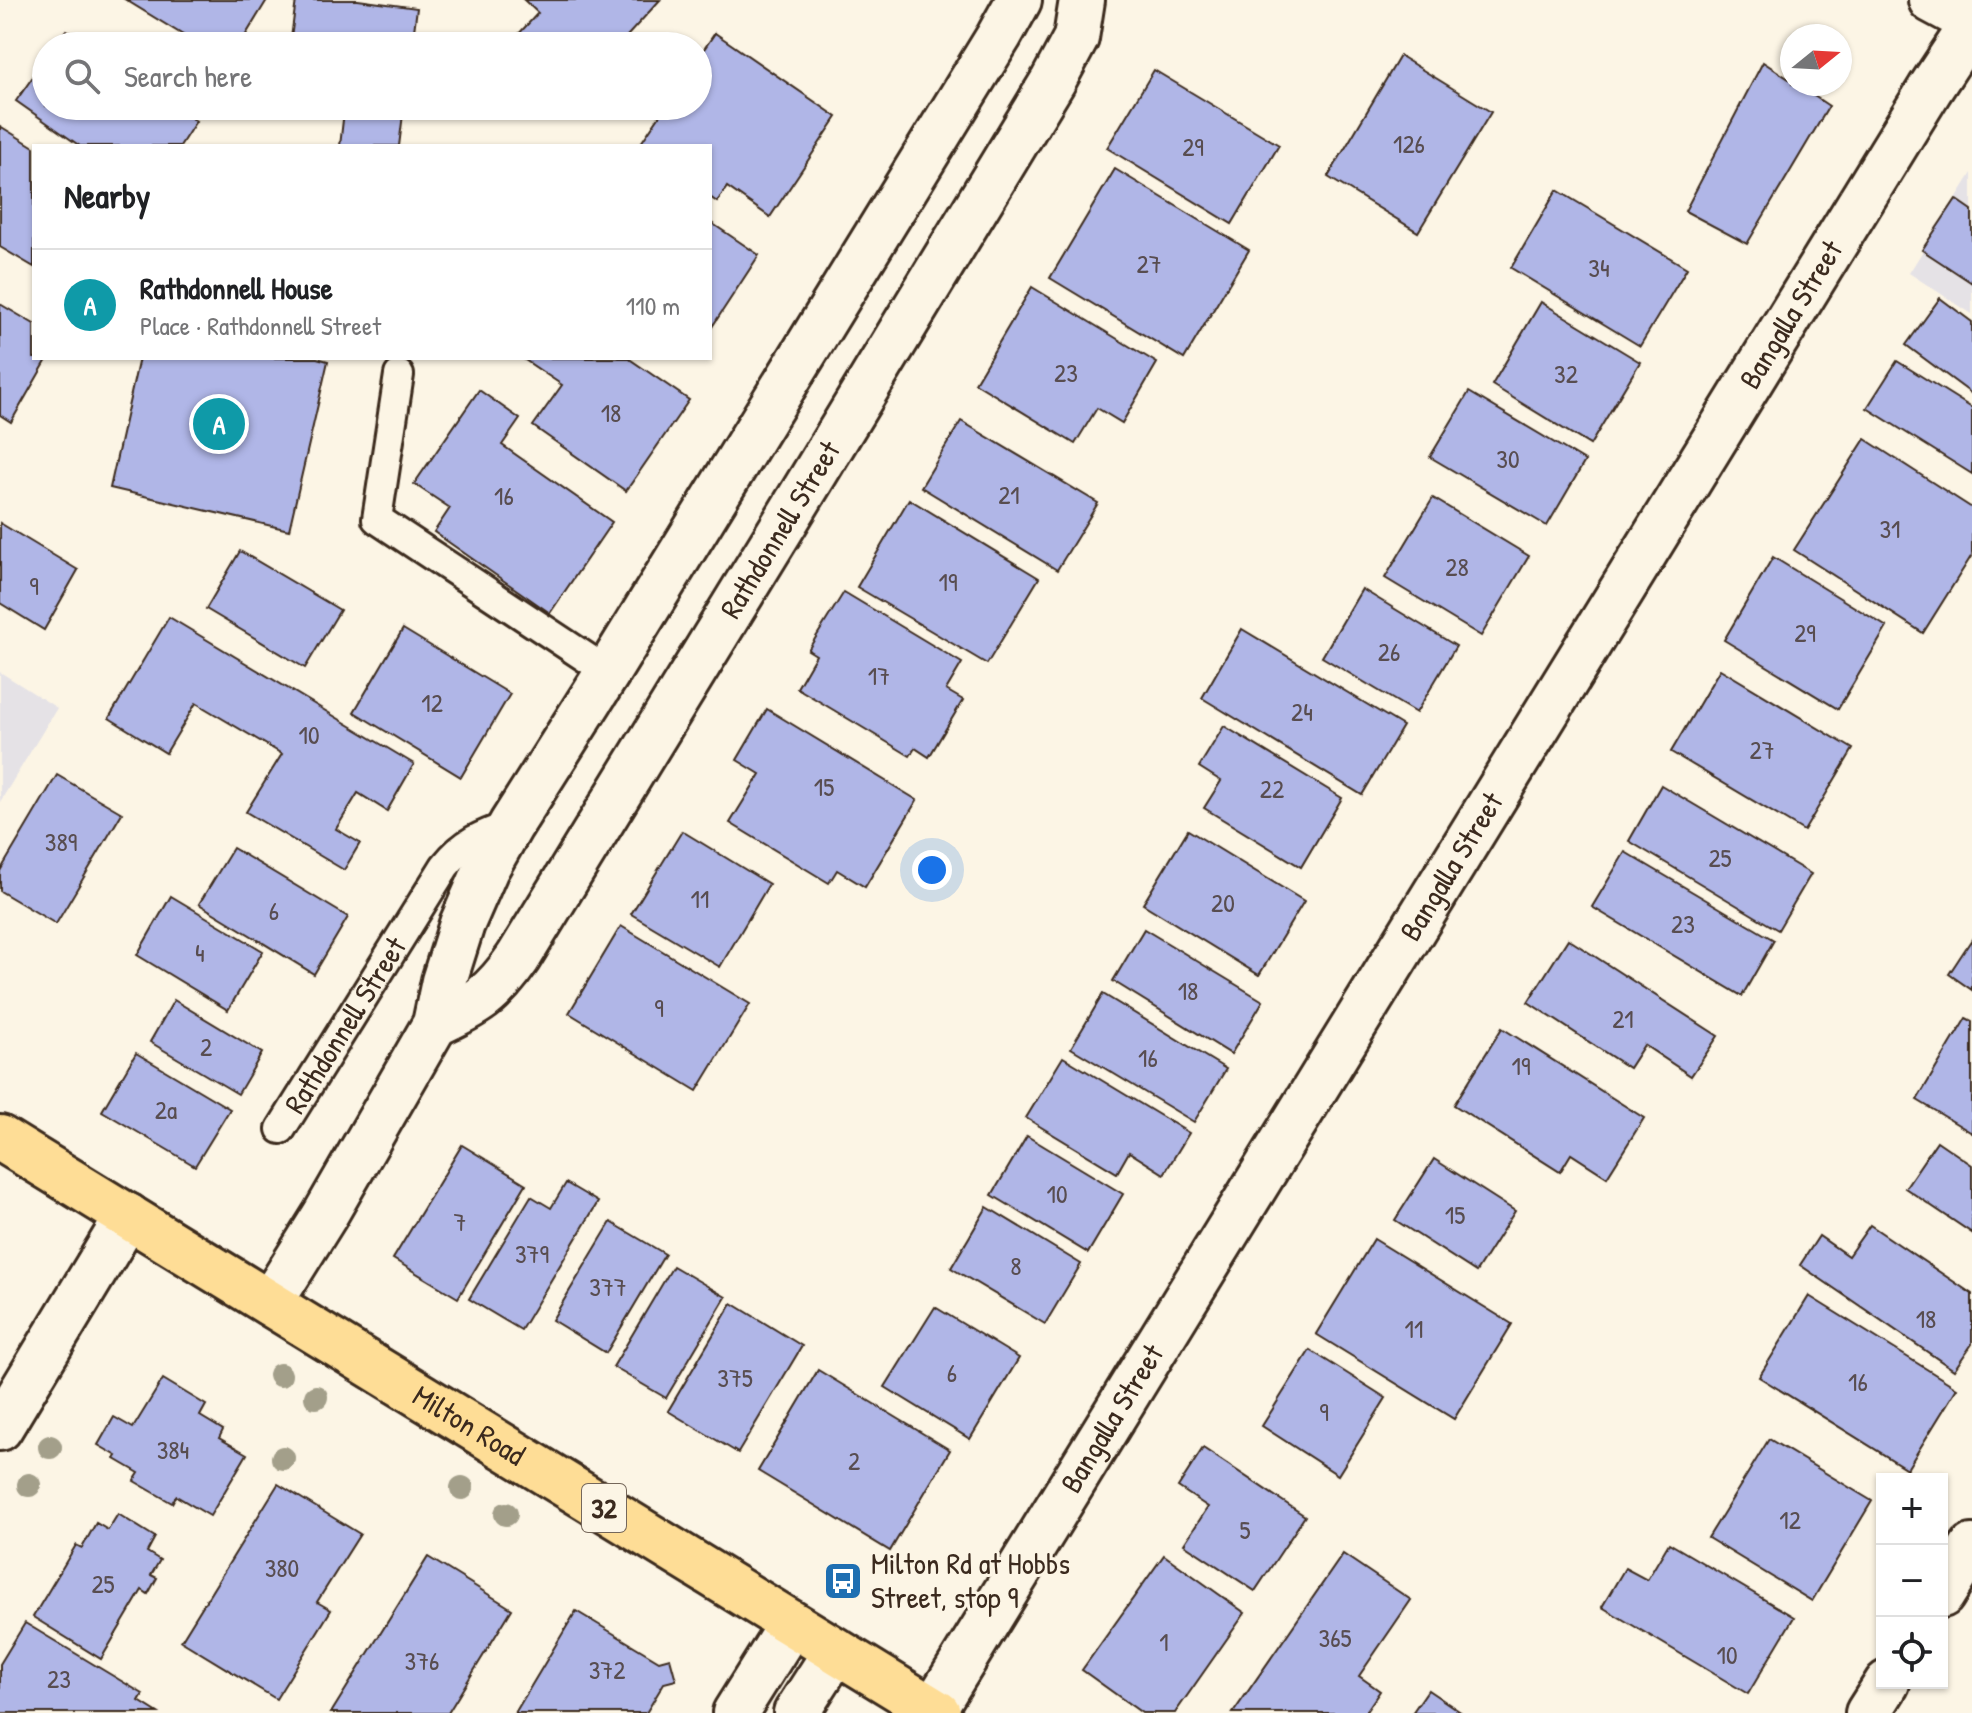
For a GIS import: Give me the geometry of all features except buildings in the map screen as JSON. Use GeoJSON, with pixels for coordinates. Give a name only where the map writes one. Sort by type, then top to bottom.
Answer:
{"type":"FeatureCollection","features":[{"type":"Feature","properties":{"kind":"main road","name":"Milton Road"},"geometry":{"type":"LineString","coordinates":[[0,1138],[936,1712]]}},
{"type":"Feature","properties":{"kind":"street","name":"Rathdonnell Street"},"geometry":{"type":"LineString","coordinates":[[270,1303],[325,1215],[435,1024],[444,981],[462,924],[481,879],[511,825],[1019,0]]}},
{"type":"Feature","properties":{"kind":"street","name":"Rathdonnell Street"},"geometry":{"type":"LineString","coordinates":[[435,1024],[482,1000],[518,958],[1061,68],[1076,38],[1082,0]]}},
{"type":"Feature","properties":{"kind":"street"},"geometry":{"type":"LineString","coordinates":[[1931,0],[1972,24]]}},
{"type":"Feature","properties":{"kind":"street","name":"Bangalla Street"},"geometry":{"type":"LineString","coordinates":[[936,1712],[1972,24]]}},
{"type":"Feature","properties":{"kind":"street"},"geometry":{"type":"LineString","coordinates":[[0,1428],[128,1216]]}},
{"type":"Feature","properties":{"kind":"street"},"geometry":{"type":"LineString","coordinates":[[1948,1585],[1972,1547]]}},
{"type":"Feature","properties":{"kind":"street"},"geometry":{"type":"LineString","coordinates":[[735,1713],[791,1624]]}},
{"type":"Feature","properties":{"kind":"street"},"geometry":{"type":"LineString","coordinates":[[796,1713],[836,1651]]}},
{"type":"Feature","properties":{"kind":"street"},"geometry":{"type":"LineString","coordinates":[[1868,1713],[1883,1689]]}},
{"type":"Feature","properties":{"kind":"lane"},"geometry":{"type":"LineString","coordinates":[[399,375],[366,516],[608,672]]}},
{"type":"Feature","properties":{"kind":"lane","name":"Rathdonnell Street"},"geometry":{"type":"LineString","coordinates":[[281,1129],[445,866],[472,841],[511,825]]}},
{"type":"Feature","properties":{"kind":"shaded area"},"geometry":{"type":"Polygon","coordinates":[[[1972,173],[1972,314],[1909,273],[1972,173]]]}},
{"type":"Feature","properties":{"kind":"shaded area"},"geometry":{"type":"Polygon","coordinates":[[[0,672],[57,708],[0,802],[0,672]]]}},
{"type":"Feature","properties":{"kind":"place","name":"Rathdonnell House"},"geometry":{"type":"Point","coordinates":[219,424]}},
{"type":"Feature","properties":{"kind":"place","name":"Milton Rd at Hobbs Street, stop 9"},"geometry":{"type":"Point","coordinates":[843,1581]}}]}
